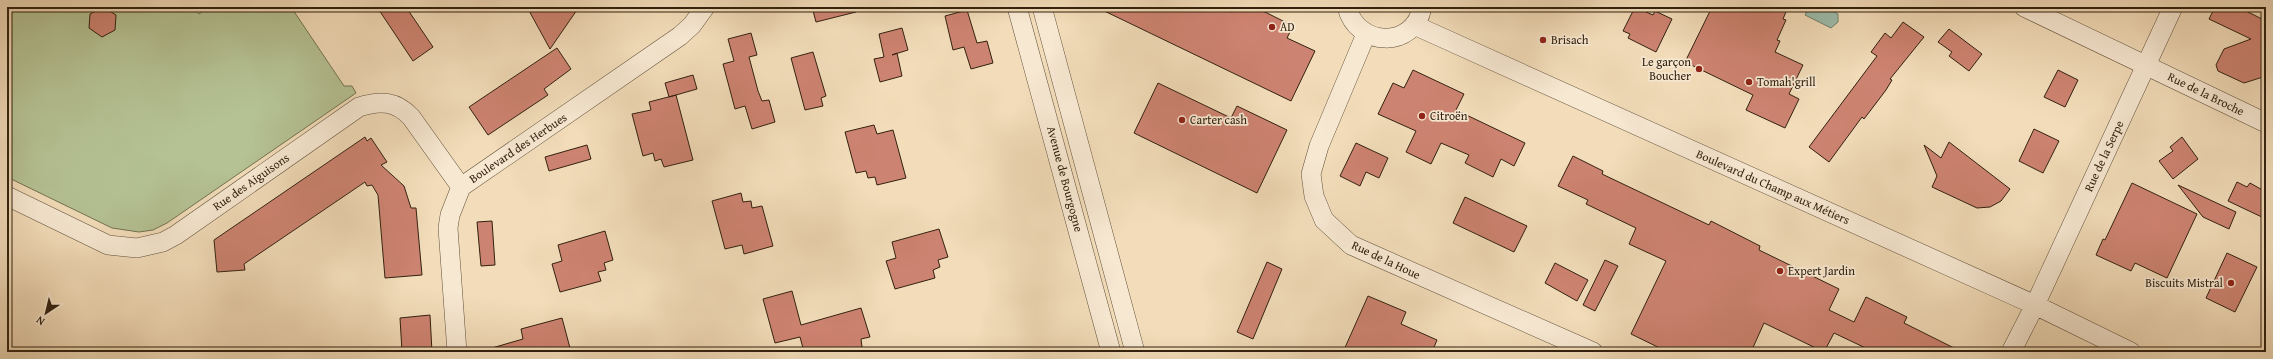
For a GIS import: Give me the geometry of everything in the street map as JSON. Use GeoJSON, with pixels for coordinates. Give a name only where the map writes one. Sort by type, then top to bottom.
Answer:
{"type":"FeatureCollection","features":[{"type":"Feature","properties":{"kind":"street","name":"Boulevard des Herbues"},"geometry":{"type":"LineString","coordinates":[[457,352],[448,228],[450,215],[461,187],[680,36],[692,25],[705,7]]}},
{"type":"Feature","properties":{"kind":"street","name":"Avenue de Bourgogne"},"geometry":{"type":"LineString","coordinates":[[1007,7],[1100,352]]}},
{"type":"Feature","properties":{"kind":"street","name":"Avenue de Bourgogne"},"geometry":{"type":"LineString","coordinates":[[1017,7],[1111,352]]}},
{"type":"Feature","properties":{"kind":"street","name":"Avenue de Bourgogne"},"geometry":{"type":"LineString","coordinates":[[1033,7],[1125,352]]}},
{"type":"Feature","properties":{"kind":"street","name":"Avenue de Bourgogne"},"geometry":{"type":"LineString","coordinates":[[1042,7],[1135,352]]}},
{"type":"Feature","properties":{"kind":"street"},"geometry":{"type":"LineString","coordinates":[[1347,7],[1349,15],[1356,26],[1366,34],[1378,38],[1392,38],[1404,34],[1414,25],[1422,7]]}},
{"type":"Feature","properties":{"kind":"street","name":"Rue de la Broche"},"geometry":{"type":"LineString","coordinates":[[2024,7],[2266,123]]}},
{"type":"Feature","properties":{"kind":"street","name":"Rue de la Serpe"},"geometry":{"type":"LineString","coordinates":[[2035,305],[2173,7]]}},
{"type":"Feature","properties":{"kind":"street","name":"Boulevard du Champ aux Métiers"},"geometry":{"type":"LineString","coordinates":[[1414,25],[2035,305],[2131,352]]}},
{"type":"Feature","properties":{"kind":"street","name":"Rue de la Houe"},"geometry":{"type":"LineString","coordinates":[[1366,34],[1319,146],[1311,174],[1314,196],[1324,220],[1350,245],[1593,352]]}},
{"type":"Feature","properties":{"kind":"street","name":"Rue des Aiguisons"},"geometry":{"type":"LineString","coordinates":[[7,196],[108,245],[129,248],[150,245],[176,235],[359,107],[386,102],[403,109],[411,117],[461,187]]}},
{"type":"Feature","properties":{"kind":"street"},"geometry":{"type":"LineString","coordinates":[[2011,352],[2035,305]]}},
{"type":"Feature","properties":{"kind":"shaded area"},"geometry":{"type":"Polygon","coordinates":[[[7,7],[194,7],[199,14],[209,7],[291,7],[344,86],[352,86],[356,93],[167,223],[153,230],[139,232],[112,228],[7,177],[7,7]]]}},
{"type":"Feature","properties":{"kind":"shaded area"},"geometry":{"type":"Polygon","coordinates":[[[1809,7],[1824,7],[1838,14],[1838,22],[1831,28],[1805,15],[1809,7]]]}},
{"type":"Feature","properties":{"kind":"building"},"geometry":{"type":"Polygon","coordinates":[[[103,7],[116,15],[115,30],[102,37],[89,28],[90,14],[103,7]]]}},
{"type":"Feature","properties":{"kind":"building"},"geometry":{"type":"Polygon","coordinates":[[[377,7],[406,7],[433,47],[413,61],[377,7]]]}},
{"type":"Feature","properties":{"kind":"building"},"geometry":{"type":"Polygon","coordinates":[[[527,7],[579,7],[550,49],[527,7]]]}},
{"type":"Feature","properties":{"kind":"building"},"geometry":{"type":"Polygon","coordinates":[[[812,7],[855,7],[856,12],[816,22],[812,7]]]}},
{"type":"Feature","properties":{"kind":"building"},"geometry":{"type":"Polygon","coordinates":[[[1096,7],[1221,7],[1232,12],[1235,7],[1255,7],[1293,26],[1287,38],[1315,51],[1291,101],[1096,7]]]}},
{"type":"Feature","properties":{"kind":"building"},"geometry":{"type":"Polygon","coordinates":[[[1635,7],[1653,15],[1655,11],[1672,19],[1656,52],[1628,38],[1630,34],[1623,31],[1635,7]]]}},
{"type":"Feature","properties":{"kind":"building"},"geometry":{"type":"Polygon","coordinates":[[[1712,7],[1788,7],[1783,19],[1786,20],[1777,40],[1780,41],[1775,52],[1803,65],[1789,94],[1799,99],[1785,128],[1746,110],[1753,95],[1685,62],[1712,7]]]}},
{"type":"Feature","properties":{"kind":"building"},"geometry":{"type":"Polygon","coordinates":[[[2215,7],[2238,7],[2266,21],[2266,71],[2263,77],[2244,83],[2218,71],[2216,65],[2224,49],[2251,39],[2209,19],[2215,7]]]}},
{"type":"Feature","properties":{"kind":"building"},"geometry":{"type":"Polygon","coordinates":[[[967,10],[977,43],[987,41],[993,63],[971,69],[964,47],[953,50],[945,16],[967,10]]]}},
{"type":"Feature","properties":{"kind":"building"},"geometry":{"type":"Polygon","coordinates":[[[1903,22],[1924,37],[1890,79],[1892,80],[1886,90],[1864,119],[1862,117],[1829,162],[1809,147],[1877,56],[1871,52],[1885,33],[1891,38],[1903,22]]]}},
{"type":"Feature","properties":{"kind":"building"},"geometry":{"type":"Polygon","coordinates":[[[902,28],[908,50],[897,53],[902,76],[880,82],[874,59],[884,57],[879,34],[902,28]]]}},
{"type":"Feature","properties":{"kind":"building"},"geometry":{"type":"Polygon","coordinates":[[[1949,29],[1982,54],[1969,71],[1949,56],[1952,52],[1938,42],[1949,29]]]}},
{"type":"Feature","properties":{"kind":"building"},"geometry":{"type":"Polygon","coordinates":[[[751,33],[757,55],[749,57],[758,91],[762,101],[769,100],[775,122],[752,129],[745,106],[735,109],[723,64],[734,61],[728,39],[751,33]]]}},
{"type":"Feature","properties":{"kind":"building"},"geometry":{"type":"Polygon","coordinates":[[[557,48],[571,69],[544,89],[548,95],[488,135],[469,107],[557,48]]]}},
{"type":"Feature","properties":{"kind":"building"},"geometry":{"type":"Polygon","coordinates":[[[813,52],[826,96],[821,98],[823,106],[805,110],[791,58],[813,52]]]}},
{"type":"Feature","properties":{"kind":"building","name":"Citroën"},"geometry":{"type":"Polygon","coordinates":[[[1413,70],[1464,94],[1456,110],[1525,143],[1514,166],[1501,159],[1493,177],[1465,163],[1469,155],[1441,143],[1431,164],[1406,152],[1416,131],[1378,114],[1393,83],[1404,88],[1413,70]]]}},
{"type":"Feature","properties":{"kind":"building"},"geometry":{"type":"Polygon","coordinates":[[[2058,70],[2078,80],[2065,107],[2044,97],[2058,70]]]}},
{"type":"Feature","properties":{"kind":"building"},"geometry":{"type":"Polygon","coordinates":[[[693,75],[697,89],[669,97],[665,83],[693,75]]]}},
{"type":"Feature","properties":{"kind":"building"},"geometry":{"type":"Polygon","coordinates":[[[1158,83],[1231,118],[1237,106],[1287,130],[1257,193],[1134,133],[1158,83]]]}},
{"type":"Feature","properties":{"kind":"building"},"geometry":{"type":"Polygon","coordinates":[[[676,95],[693,160],[664,167],[661,159],[655,161],[653,153],[643,156],[632,114],[651,110],[649,102],[676,95]]]}},
{"type":"Feature","properties":{"kind":"building"},"geometry":{"type":"Polygon","coordinates":[[[874,125],[877,134],[893,130],[906,178],[877,185],[875,177],[868,178],[866,171],[856,173],[845,132],[874,125]]]}},
{"type":"Feature","properties":{"kind":"building"},"geometry":{"type":"Polygon","coordinates":[[[2034,129],[2059,141],[2043,173],[2019,161],[2034,129]]]}},
{"type":"Feature","properties":{"kind":"building"},"geometry":{"type":"Polygon","coordinates":[[[365,137],[367,141],[371,138],[387,162],[381,165],[404,186],[411,208],[416,208],[422,275],[385,278],[378,195],[372,185],[367,186],[365,182],[244,264],[245,270],[217,272],[214,240],[365,137]]]}},
{"type":"Feature","properties":{"kind":"building"},"geometry":{"type":"Polygon","coordinates":[[[2182,137],[2198,159],[2173,179],[2159,161],[2173,151],[2170,147],[2182,137]]]}},
{"type":"Feature","properties":{"kind":"building"},"geometry":{"type":"Polygon","coordinates":[[[1949,142],[2010,189],[2001,201],[1990,207],[1977,208],[1932,187],[1937,176],[1924,145],[1941,158],[1949,142]]]}},
{"type":"Feature","properties":{"kind":"building"},"geometry":{"type":"Polygon","coordinates":[[[1356,143],[1388,158],[1379,178],[1366,172],[1360,186],[1340,176],[1356,143]]]}},
{"type":"Feature","properties":{"kind":"building"},"geometry":{"type":"Polygon","coordinates":[[[587,145],[591,159],[549,171],[545,157],[587,145]]]}},
{"type":"Feature","properties":{"kind":"building"},"geometry":{"type":"Polygon","coordinates":[[[1573,156],[1603,171],[1602,174],[1709,225],[1711,221],[1760,246],[1759,250],[1839,289],[1829,310],[1854,322],[1866,297],[1907,317],[1904,323],[1962,352],[1902,352],[1892,347],[1890,352],[1874,352],[1834,333],[1824,352],[1764,323],[1751,352],[1668,352],[1631,334],[1666,261],[1629,244],[1636,228],[1586,204],[1588,200],[1558,186],[1573,156]]]}},
{"type":"Feature","properties":{"kind":"building"},"geometry":{"type":"Polygon","coordinates":[[[2237,182],[2247,187],[2250,183],[2266,192],[2266,219],[2228,201],[2237,182]]]}},
{"type":"Feature","properties":{"kind":"building"},"geometry":{"type":"Polygon","coordinates":[[[2132,183],[2197,214],[2167,278],[2135,263],[2131,271],[2096,255],[2103,239],[2105,240],[2132,183]]]}},
{"type":"Feature","properties":{"kind":"building"},"geometry":{"type":"Polygon","coordinates":[[[2178,185],[2236,212],[2229,229],[2203,217],[2178,185]]]}},
{"type":"Feature","properties":{"kind":"building"},"geometry":{"type":"Polygon","coordinates":[[[741,193],[743,202],[751,201],[752,208],[762,206],[773,246],[744,254],[742,245],[725,249],[712,201],[741,193]]]}},
{"type":"Feature","properties":{"kind":"building"},"geometry":{"type":"Polygon","coordinates":[[[1465,197],[1527,226],[1514,252],[1453,223],[1465,197]]]}},
{"type":"Feature","properties":{"kind":"building"},"geometry":{"type":"Polygon","coordinates":[[[492,221],[495,265],[481,266],[477,222],[492,221]]]}},
{"type":"Feature","properties":{"kind":"building"},"geometry":{"type":"Polygon","coordinates":[[[939,229],[948,257],[938,260],[940,267],[933,270],[935,278],[895,289],[886,261],[896,258],[892,242],[939,229]]]}},
{"type":"Feature","properties":{"kind":"building"},"geometry":{"type":"Polygon","coordinates":[[[605,231],[613,260],[604,263],[606,270],[598,272],[601,281],[560,292],[552,264],[562,261],[558,245],[605,231]]]}},
{"type":"Feature","properties":{"kind":"building","name":"Biscuits Mistral"},"geometry":{"type":"Polygon","coordinates":[[[2227,253],[2257,267],[2235,312],[2206,298],[2227,253]]]}},
{"type":"Feature","properties":{"kind":"building"},"geometry":{"type":"Polygon","coordinates":[[[1605,260],[1618,266],[1595,311],[1583,305],[1605,260]]]}},
{"type":"Feature","properties":{"kind":"building"},"geometry":{"type":"Polygon","coordinates":[[[1267,262],[1282,269],[1253,339],[1237,332],[1267,262]]]}},
{"type":"Feature","properties":{"kind":"building"},"geometry":{"type":"Polygon","coordinates":[[[1555,263],[1588,280],[1577,301],[1545,283],[1555,263]]]}},
{"type":"Feature","properties":{"kind":"building"},"geometry":{"type":"Polygon","coordinates":[[[792,291],[801,325],[861,308],[870,337],[861,339],[862,347],[855,349],[856,352],[804,352],[800,337],[775,343],[763,299],[792,291]]]}},
{"type":"Feature","properties":{"kind":"building"},"geometry":{"type":"Polygon","coordinates":[[[1368,296],[1406,312],[1401,324],[1437,340],[1432,352],[1343,352],[1368,296]]]}},
{"type":"Feature","properties":{"kind":"building"},"geometry":{"type":"Polygon","coordinates":[[[430,315],[432,352],[402,352],[400,318],[430,315]]]}},
{"type":"Feature","properties":{"kind":"building"},"geometry":{"type":"Polygon","coordinates":[[[562,318],[570,348],[554,352],[492,352],[492,348],[523,339],[521,329],[562,318]]]}},
{"type":"Feature","properties":{"kind":"place","name":"AD"},"geometry":{"type":"Point","coordinates":[1272,27]}},
{"type":"Feature","properties":{"kind":"place","name":"Brisach"},"geometry":{"type":"Point","coordinates":[1543,40]}},
{"type":"Feature","properties":{"kind":"place","name":"Le garçon Boucher"},"geometry":{"type":"Point","coordinates":[1699,69]}},
{"type":"Feature","properties":{"kind":"place","name":"Tomah'grill"},"geometry":{"type":"Point","coordinates":[1749,82]}},
{"type":"Feature","properties":{"kind":"place","name":"Citroën"},"geometry":{"type":"Point","coordinates":[1422,116]}},
{"type":"Feature","properties":{"kind":"place","name":"Carter cash"},"geometry":{"type":"Point","coordinates":[1182,120]}},
{"type":"Feature","properties":{"kind":"place","name":"Expert Jardin"},"geometry":{"type":"Point","coordinates":[1780,271]}},
{"type":"Feature","properties":{"kind":"place","name":"Biscuits Mistral"},"geometry":{"type":"Point","coordinates":[2231,283]}}]}
